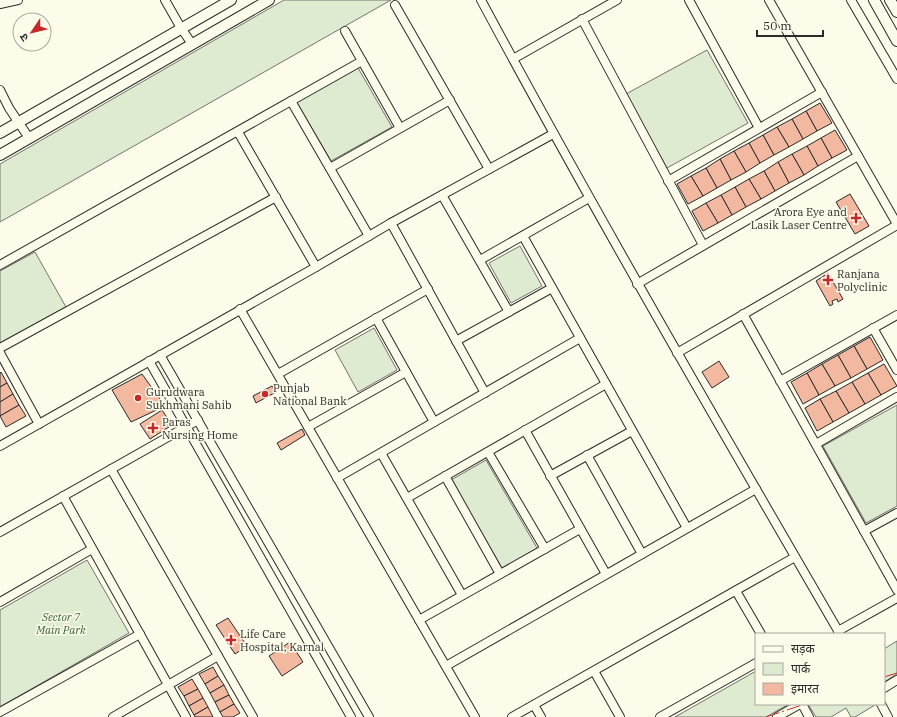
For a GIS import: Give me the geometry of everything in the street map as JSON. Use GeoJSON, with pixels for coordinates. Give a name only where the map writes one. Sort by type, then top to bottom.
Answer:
{"type":"FeatureCollection","features":[{"type":"Feature","properties":{"kind":"street"},"geometry":{"type":"LineString","coordinates":[[0,4],[18,0]]}},
{"type":"Feature","properties":{"kind":"street"},"geometry":{"type":"LineString","coordinates":[[165,0],[192,44]]}},
{"type":"Feature","properties":{"kind":"street"},"geometry":{"type":"LineString","coordinates":[[0,133],[231,0]]}},
{"type":"Feature","properties":{"kind":"street"},"geometry":{"type":"LineString","coordinates":[[0,155],[269,0]]}},
{"type":"Feature","properties":{"kind":"street"},"geometry":{"type":"LineString","coordinates":[[481,0],[553,134],[637,284],[839,632],[897,598]]}},
{"type":"Feature","properties":{"kind":"street"},"geometry":{"type":"LineString","coordinates":[[513,59],[616,0]]}},
{"type":"Feature","properties":{"kind":"street"},"geometry":{"type":"LineString","coordinates":[[689,0],[760,128]]}},
{"type":"Feature","properties":{"kind":"street"},"geometry":{"type":"LineString","coordinates":[[677,353],[897,225],[769,0]]}},
{"type":"Feature","properties":{"kind":"street"},"geometry":{"type":"LineString","coordinates":[[851,0],[897,79]]}},
{"type":"Feature","properties":{"kind":"street"},"geometry":{"type":"LineString","coordinates":[[874,0],[896,38]]}},
{"type":"Feature","properties":{"kind":"street"},"geometry":{"type":"LineString","coordinates":[[890,0],[897,12]]}},
{"type":"Feature","properties":{"kind":"street"},"geometry":{"type":"LineString","coordinates":[[395,4],[489,169]]}},
{"type":"Feature","properties":{"kind":"street"},"geometry":{"type":"LineString","coordinates":[[582,19],[703,245]]}},
{"type":"Feature","properties":{"kind":"street"},"geometry":{"type":"LineString","coordinates":[[345,31],[400,128]]}},
{"type":"Feature","properties":{"kind":"street"},"geometry":{"type":"LineString","coordinates":[[0,265],[362,61]]}},
{"type":"Feature","properties":{"kind":"street"},"geometry":{"type":"LineString","coordinates":[[0,90],[18,123],[29,138]]}},
{"type":"Feature","properties":{"kind":"street"},"geometry":{"type":"LineString","coordinates":[[668,181],[822,92]]}},
{"type":"Feature","properties":{"kind":"street"},"geometry":{"type":"LineString","coordinates":[[330,168],[450,100]]}},
{"type":"Feature","properties":{"kind":"street"},"geometry":{"type":"LineString","coordinates":[[291,101],[369,236]]}},
{"type":"Feature","properties":{"kind":"street"},"geometry":{"type":"LineString","coordinates":[[238,132],[316,267]]}},
{"type":"Feature","properties":{"kind":"street"},"geometry":{"type":"LineString","coordinates":[[0,446],[391,223],[553,134]]}},
{"type":"Feature","properties":{"kind":"street"},"geometry":{"type":"LineString","coordinates":[[637,284],[858,156]]}},
{"type":"Feature","properties":{"kind":"street"},"geometry":{"type":"LineString","coordinates":[[442,195],[509,312]]}},
{"type":"Feature","properties":{"kind":"street"},"geometry":{"type":"LineString","coordinates":[[0,348],[276,197]]}},
{"type":"Feature","properties":{"kind":"street"},"geometry":{"type":"LineString","coordinates":[[480,260],[589,198]]}},
{"type":"Feature","properties":{"kind":"street"},"geometry":{"type":"LineString","coordinates":[[391,223],[485,393]]}},
{"type":"Feature","properties":{"kind":"street"},"geometry":{"type":"LineString","coordinates":[[523,236],[686,528]]}},
{"type":"Feature","properties":{"kind":"street"},"geometry":{"type":"LineString","coordinates":[[456,341],[552,288]]}},
{"type":"Feature","properties":{"kind":"street"},"geometry":{"type":"LineString","coordinates":[[278,374],[428,289]]}},
{"type":"Feature","properties":{"kind":"street"},"geometry":{"type":"LineString","coordinates":[[240,309],[475,717]]}},
{"type":"Feature","properties":{"kind":"street"},"geometry":{"type":"LineString","coordinates":[[743,314],[897,590]]}},
{"type":"Feature","properties":{"kind":"street"},"geometry":{"type":"LineString","coordinates":[[780,381],[897,314]]}},
{"type":"Feature","properties":{"kind":"street"},"geometry":{"type":"LineString","coordinates":[[376,318],[434,422]]}},
{"type":"Feature","properties":{"kind":"street"},"geometry":{"type":"LineString","coordinates":[[873,328],[897,370]]}},
{"type":"Feature","properties":{"kind":"street"},"geometry":{"type":"LineString","coordinates":[[338,478],[580,338]]}},
{"type":"Feature","properties":{"kind":"street"},"geometry":{"type":"LineString","coordinates":[[0,353],[39,424]]}},
{"type":"Feature","properties":{"kind":"street"},"geometry":{"type":"LineString","coordinates":[[160,355],[369,717]]}},
{"type":"Feature","properties":{"kind":"street"},"geometry":{"type":"LineString","coordinates":[[149,361],[351,717]]}},
{"type":"Feature","properties":{"kind":"street"},"geometry":{"type":"LineString","coordinates":[[308,427],[406,372]]}},
{"type":"Feature","properties":{"kind":"street"},"geometry":{"type":"LineString","coordinates":[[407,498],[606,384]]}},
{"type":"Feature","properties":{"kind":"street"},"geometry":{"type":"LineString","coordinates":[[816,444],[897,397]]}},
{"type":"Feature","properties":{"kind":"street"},"geometry":{"type":"LineString","coordinates":[[0,532],[198,420]]}},
{"type":"Feature","properties":{"kind":"street"},"geometry":{"type":"LineString","coordinates":[[525,430],[606,574]]}},
{"type":"Feature","properties":{"kind":"street"},"geometry":{"type":"LineString","coordinates":[[550,476],[632,431]]}},
{"type":"Feature","properties":{"kind":"street"},"geometry":{"type":"LineString","coordinates":[[488,452],[545,549]]}},
{"type":"Feature","properties":{"kind":"street"},"geometry":{"type":"LineString","coordinates":[[381,453],[462,595]]}},
{"type":"Feature","properties":{"kind":"street"},"geometry":{"type":"LineString","coordinates":[[587,455],[642,554]]}},
{"type":"Feature","properties":{"kind":"street"},"geometry":{"type":"LineString","coordinates":[[111,469],[253,717]]}},
{"type":"Feature","properties":{"kind":"street"},"geometry":{"type":"LineString","coordinates":[[445,476],[500,574]]}},
{"type":"Feature","properties":{"kind":"street"},"geometry":{"type":"LineString","coordinates":[[446,666],[756,489]]}},
{"type":"Feature","properties":{"kind":"street"},"geometry":{"type":"LineString","coordinates":[[63,496],[186,717]]}},
{"type":"Feature","properties":{"kind":"street"},"geometry":{"type":"LineString","coordinates":[[864,531],[897,513]]}},
{"type":"Feature","properties":{"kind":"street"},"geometry":{"type":"LineString","coordinates":[[243,527],[256,521]]}},
{"type":"Feature","properties":{"kind":"street"},"geometry":{"type":"LineString","coordinates":[[419,620],[580,529]]}},
{"type":"Feature","properties":{"kind":"street"},"geometry":{"type":"LineString","coordinates":[[0,602],[92,549]]}},
{"type":"Feature","properties":{"kind":"street"},"geometry":{"type":"LineString","coordinates":[[512,717],[736,592],[795,557]]}},
{"type":"Feature","properties":{"kind":"street"},"geometry":{"type":"LineString","coordinates":[[736,592],[760,633]]}},
{"type":"Feature","properties":{"kind":"street"},"geometry":{"type":"LineString","coordinates":[[0,712],[140,634]]}},
{"type":"Feature","properties":{"kind":"street"},"geometry":{"type":"LineString","coordinates":[[308,641],[321,634]]}},
{"type":"Feature","properties":{"kind":"street"},"geometry":{"type":"LineString","coordinates":[[113,717],[218,656]]}},
{"type":"Feature","properties":{"kind":"street"},"geometry":{"type":"LineString","coordinates":[[660,717],[755,664]]}},
{"type":"Feature","properties":{"kind":"street"},"geometry":{"type":"LineString","coordinates":[[594,671],[620,717]]}},
{"type":"Feature","properties":{"kind":"street"},"geometry":{"type":"LineString","coordinates":[[885,687],[897,680]]}},
{"type":"Feature","properties":{"kind":"street"},"geometry":{"type":"LineString","coordinates":[[534,705],[541,717]]}},
{"type":"Feature","properties":{"kind":"street"},"geometry":{"type":"LineString","coordinates":[[777,717],[799,705]]}},
{"type":"Feature","properties":{"kind":"street"},"geometry":{"type":"LineString","coordinates":[[802,705],[809,717]]}},
{"type":"Feature","properties":{"kind":"street"},"geometry":{"type":"LineString","coordinates":[[882,705],[888,717]]}},
{"type":"Feature","properties":{"kind":"green space"},"geometry":{"type":"Polygon","coordinates":[[[284,0],[391,0],[0,222],[0,164],[284,0]]]}},
{"type":"Feature","properties":{"kind":"green space"},"geometry":{"type":"Polygon","coordinates":[[[707,50],[748,123],[667,168],[626,94],[707,50]]]}},
{"type":"Feature","properties":{"kind":"green space"},"geometry":{"type":"Polygon","coordinates":[[[357,66],[392,127],[331,161],[296,101],[357,66]]]}},
{"type":"Feature","properties":{"kind":"green space"},"geometry":{"type":"Polygon","coordinates":[[[520,246],[542,286],[511,303],[489,263],[520,246]]]}},
{"type":"Feature","properties":{"kind":"green space"},"geometry":{"type":"Polygon","coordinates":[[[35,252],[66,307],[0,343],[0,271],[35,252]]]}},
{"type":"Feature","properties":{"kind":"green space"},"geometry":{"type":"Polygon","coordinates":[[[374,328],[397,370],[358,392],[335,350],[374,328]]]}},
{"type":"Feature","properties":{"kind":"green space"},"geometry":{"type":"Polygon","coordinates":[[[897,405],[897,506],[866,523],[823,446],[897,405]]]}},
{"type":"Feature","properties":{"kind":"green space"},"geometry":{"type":"Polygon","coordinates":[[[486,460],[537,548],[502,568],[451,480],[486,460]]]}},
{"type":"Feature","properties":{"kind":"green space","name":"Sector 7 Main Park"},"geometry":{"type":"Polygon","coordinates":[[[87,560],[129,633],[0,707],[0,610],[87,560]]]}},
{"type":"Feature","properties":{"kind":"green space"},"geometry":{"type":"Polygon","coordinates":[[[897,641],[897,674],[885,681],[885,648],[897,641]]]}},
{"type":"Feature","properties":{"kind":"green space"},"geometry":{"type":"Polygon","coordinates":[[[755,672],[755,705],[787,705],[766,717],[675,717],[755,672]]]}},
{"type":"Feature","properties":{"kind":"green space"},"geometry":{"type":"Polygon","coordinates":[[[809,705],[875,705],[855,717],[851,717],[846,708],[831,717],[816,717],[809,705]]]}},
{"type":"Feature","properties":{"kind":"building"},"geometry":{"type":"Polygon","coordinates":[[[820,103],[832,123],[817,131],[806,111],[820,103]]]}},
{"type":"Feature","properties":{"kind":"building"},"geometry":{"type":"Polygon","coordinates":[[[806,111],[817,131],[803,139],[792,119],[806,111]]]}},
{"type":"Feature","properties":{"kind":"building"},"geometry":{"type":"Polygon","coordinates":[[[792,119],[803,139],[789,147],[777,127],[792,119]]]}},
{"type":"Feature","properties":{"kind":"building"},"geometry":{"type":"Polygon","coordinates":[[[777,127],[789,147],[774,155],[763,135],[777,127]]]}},
{"type":"Feature","properties":{"kind":"building"},"geometry":{"type":"Polygon","coordinates":[[[835,130],[847,150],[832,158],[821,138],[835,130]]]}},
{"type":"Feature","properties":{"kind":"building"},"geometry":{"type":"Polygon","coordinates":[[[763,135],[774,155],[760,163],[749,143],[763,135]]]}},
{"type":"Feature","properties":{"kind":"building"},"geometry":{"type":"Polygon","coordinates":[[[821,138],[832,158],[818,166],[807,146],[821,138]]]}},
{"type":"Feature","properties":{"kind":"building"},"geometry":{"type":"Polygon","coordinates":[[[749,143],[760,163],[746,172],[734,151],[749,143]]]}},
{"type":"Feature","properties":{"kind":"building"},"geometry":{"type":"Polygon","coordinates":[[[807,146],[818,166],[804,175],[792,154],[807,146]]]}},
{"type":"Feature","properties":{"kind":"building"},"geometry":{"type":"Polygon","coordinates":[[[734,151],[746,172],[731,180],[720,159],[734,151]]]}},
{"type":"Feature","properties":{"kind":"building"},"geometry":{"type":"Polygon","coordinates":[[[792,154],[804,175],[789,183],[778,162],[792,154]]]}},
{"type":"Feature","properties":{"kind":"building"},"geometry":{"type":"Polygon","coordinates":[[[720,159],[731,180],[717,188],[706,168],[720,159]]]}},
{"type":"Feature","properties":{"kind":"building"},"geometry":{"type":"Polygon","coordinates":[[[778,162],[789,183],[775,191],[764,171],[778,162]]]}},
{"type":"Feature","properties":{"kind":"building"},"geometry":{"type":"Polygon","coordinates":[[[706,168],[717,188],[703,196],[691,176],[706,168]]]}},
{"type":"Feature","properties":{"kind":"building"},"geometry":{"type":"Polygon","coordinates":[[[764,171],[775,191],[761,199],[749,179],[764,171]]]}},
{"type":"Feature","properties":{"kind":"building"},"geometry":{"type":"Polygon","coordinates":[[[691,176],[703,196],[688,204],[677,184],[691,176]]]}},
{"type":"Feature","properties":{"kind":"building"},"geometry":{"type":"Polygon","coordinates":[[[749,179],[761,199],[746,207],[735,187],[749,179]]]}},
{"type":"Feature","properties":{"kind":"building"},"geometry":{"type":"Polygon","coordinates":[[[735,187],[746,207],[732,215],[721,195],[735,187]]]}},
{"type":"Feature","properties":{"kind":"building"},"geometry":{"type":"Polygon","coordinates":[[[850,194],[869,226],[855,234],[836,202],[850,194]]]}},
{"type":"Feature","properties":{"kind":"building"},"geometry":{"type":"Polygon","coordinates":[[[721,195],[732,215],[718,223],[706,203],[721,195]]]}},
{"type":"Feature","properties":{"kind":"building"},"geometry":{"type":"Polygon","coordinates":[[[706,203],[718,223],[703,231],[692,211],[706,203]]]}},
{"type":"Feature","properties":{"kind":"building"},"geometry":{"type":"Polygon","coordinates":[[[828,273],[843,299],[838,302],[837,299],[832,301],[833,304],[830,306],[816,281],[828,273]]]}},
{"type":"Feature","properties":{"kind":"building"},"geometry":{"type":"Polygon","coordinates":[[[870,337],[883,360],[867,369],[854,346],[870,337]]]}},
{"type":"Feature","properties":{"kind":"building"},"geometry":{"type":"Polygon","coordinates":[[[854,346],[867,369],[851,378],[838,355],[854,346]]]}},
{"type":"Feature","properties":{"kind":"building"},"geometry":{"type":"Polygon","coordinates":[[[838,355],[851,378],[835,386],[822,364],[838,355]]]}},
{"type":"Feature","properties":{"kind":"building"},"geometry":{"type":"Polygon","coordinates":[[[719,361],[729,377],[712,388],[702,372],[719,361]]]}},
{"type":"Feature","properties":{"kind":"building"},"geometry":{"type":"Polygon","coordinates":[[[822,364],[835,386],[819,395],[807,373],[822,364]]]}},
{"type":"Feature","properties":{"kind":"building"},"geometry":{"type":"Polygon","coordinates":[[[884,364],[897,386],[881,395],[868,373],[884,364]]]}},
{"type":"Feature","properties":{"kind":"building"},"geometry":{"type":"Polygon","coordinates":[[[1,372],[7,383],[0,387],[0,373],[1,372]]]}},
{"type":"Feature","properties":{"kind":"building"},"geometry":{"type":"Polygon","coordinates":[[[807,373],[819,395],[803,404],[791,382],[807,373]]]}},
{"type":"Feature","properties":{"kind":"building"},"geometry":{"type":"Polygon","coordinates":[[[868,373],[881,395],[865,404],[852,382],[868,373]]]}},
{"type":"Feature","properties":{"kind":"building","name":"Gurudwara Sukhmani Sahib"},"geometry":{"type":"Polygon","coordinates":[[[142,374],[165,406],[131,422],[112,390],[142,374]]]}},
{"type":"Feature","properties":{"kind":"building"},"geometry":{"type":"Polygon","coordinates":[[[852,382],[865,404],[849,413],[836,391],[852,382]]]}},
{"type":"Feature","properties":{"kind":"building"},"geometry":{"type":"Polygon","coordinates":[[[7,383],[13,394],[0,402],[0,387],[7,383]]]}},
{"type":"Feature","properties":{"kind":"building","name":"Punjab National Bank"},"geometry":{"type":"Polygon","coordinates":[[[272,386],[276,392],[256,403],[253,396],[272,386]]]}},
{"type":"Feature","properties":{"kind":"building"},"geometry":{"type":"Polygon","coordinates":[[[836,391],[849,413],[833,422],[820,399],[836,391]]]}},
{"type":"Feature","properties":{"kind":"building"},"geometry":{"type":"Polygon","coordinates":[[[13,394],[19,405],[0,416],[0,402],[13,394]]]}},
{"type":"Feature","properties":{"kind":"building"},"geometry":{"type":"Polygon","coordinates":[[[820,399],[833,422],[817,431],[805,408],[820,399]]]}},
{"type":"Feature","properties":{"kind":"building"},"geometry":{"type":"Polygon","coordinates":[[[19,405],[26,416],[6,427],[0,416],[19,405]]]}},
{"type":"Feature","properties":{"kind":"building"},"geometry":{"type":"Polygon","coordinates":[[[162,410],[172,425],[150,439],[140,424],[162,410]]]}},
{"type":"Feature","properties":{"kind":"building"},"geometry":{"type":"Polygon","coordinates":[[[302,429],[305,435],[281,450],[277,443],[302,429]]]}},
{"type":"Feature","properties":{"kind":"building"},"geometry":{"type":"Polygon","coordinates":[[[228,618],[247,646],[235,654],[216,625],[228,618]]]}},
{"type":"Feature","properties":{"kind":"building"},"geometry":{"type":"Polygon","coordinates":[[[290,642],[303,662],[282,676],[269,656],[290,642]]]}},
{"type":"Feature","properties":{"kind":"building"},"geometry":{"type":"Polygon","coordinates":[[[213,667],[218,676],[205,684],[199,674],[213,667]]]}},
{"type":"Feature","properties":{"kind":"building"},"geometry":{"type":"Polygon","coordinates":[[[218,676],[224,685],[210,693],[205,684],[218,676]]]}},
{"type":"Feature","properties":{"kind":"building"},"geometry":{"type":"Polygon","coordinates":[[[192,679],[198,689],[184,696],[178,687],[192,679]]]}},
{"type":"Feature","properties":{"kind":"building"},"geometry":{"type":"Polygon","coordinates":[[[224,685],[229,695],[215,702],[210,693],[224,685]]]}},
{"type":"Feature","properties":{"kind":"building"},"geometry":{"type":"Polygon","coordinates":[[[198,689],[203,698],[189,706],[184,696],[198,689]]]}},
{"type":"Feature","properties":{"kind":"building"},"geometry":{"type":"Polygon","coordinates":[[[229,695],[234,704],[220,712],[215,702],[229,695]]]}},
{"type":"Feature","properties":{"kind":"building"},"geometry":{"type":"Polygon","coordinates":[[[203,698],[208,707],[194,715],[189,706],[203,698]]]}},
{"type":"Feature","properties":{"kind":"building"},"geometry":{"type":"Polygon","coordinates":[[[234,704],[240,713],[233,717],[223,717],[220,712],[234,704]]]}},
{"type":"Feature","properties":{"kind":"building"},"geometry":{"type":"Polygon","coordinates":[[[208,707],[213,717],[195,717],[194,715],[208,707]]]}},
{"type":"Feature","properties":{"kind":"power"},"geometry":{"type":"LineString","coordinates":[[885,677],[897,673]]}},
{"type":"Feature","properties":{"kind":"power"},"geometry":{"type":"LineString","coordinates":[[766,717],[802,705]]}},
{"type":"Feature","properties":{"kind":"place","name":"Arora Eye and Lasik Laser Centre"},"geometry":{"type":"Point","coordinates":[856,218]}},
{"type":"Feature","properties":{"kind":"place","name":"Ranjana Polyclinic"},"geometry":{"type":"Point","coordinates":[828,280]}},
{"type":"Feature","properties":{"kind":"place","name":"Punjab National Bank"},"geometry":{"type":"Point","coordinates":[265,394]}},
{"type":"Feature","properties":{"kind":"place","name":"Gurudwara Sukhmani Sahib"},"geometry":{"type":"Point","coordinates":[138,398]}},
{"type":"Feature","properties":{"kind":"place","name":"Paras Nursing Home"},"geometry":{"type":"Point","coordinates":[153,428]}},
{"type":"Feature","properties":{"kind":"place","name":"Life Care Hospital, Karnal"},"geometry":{"type":"Point","coordinates":[231,640]}}]}
